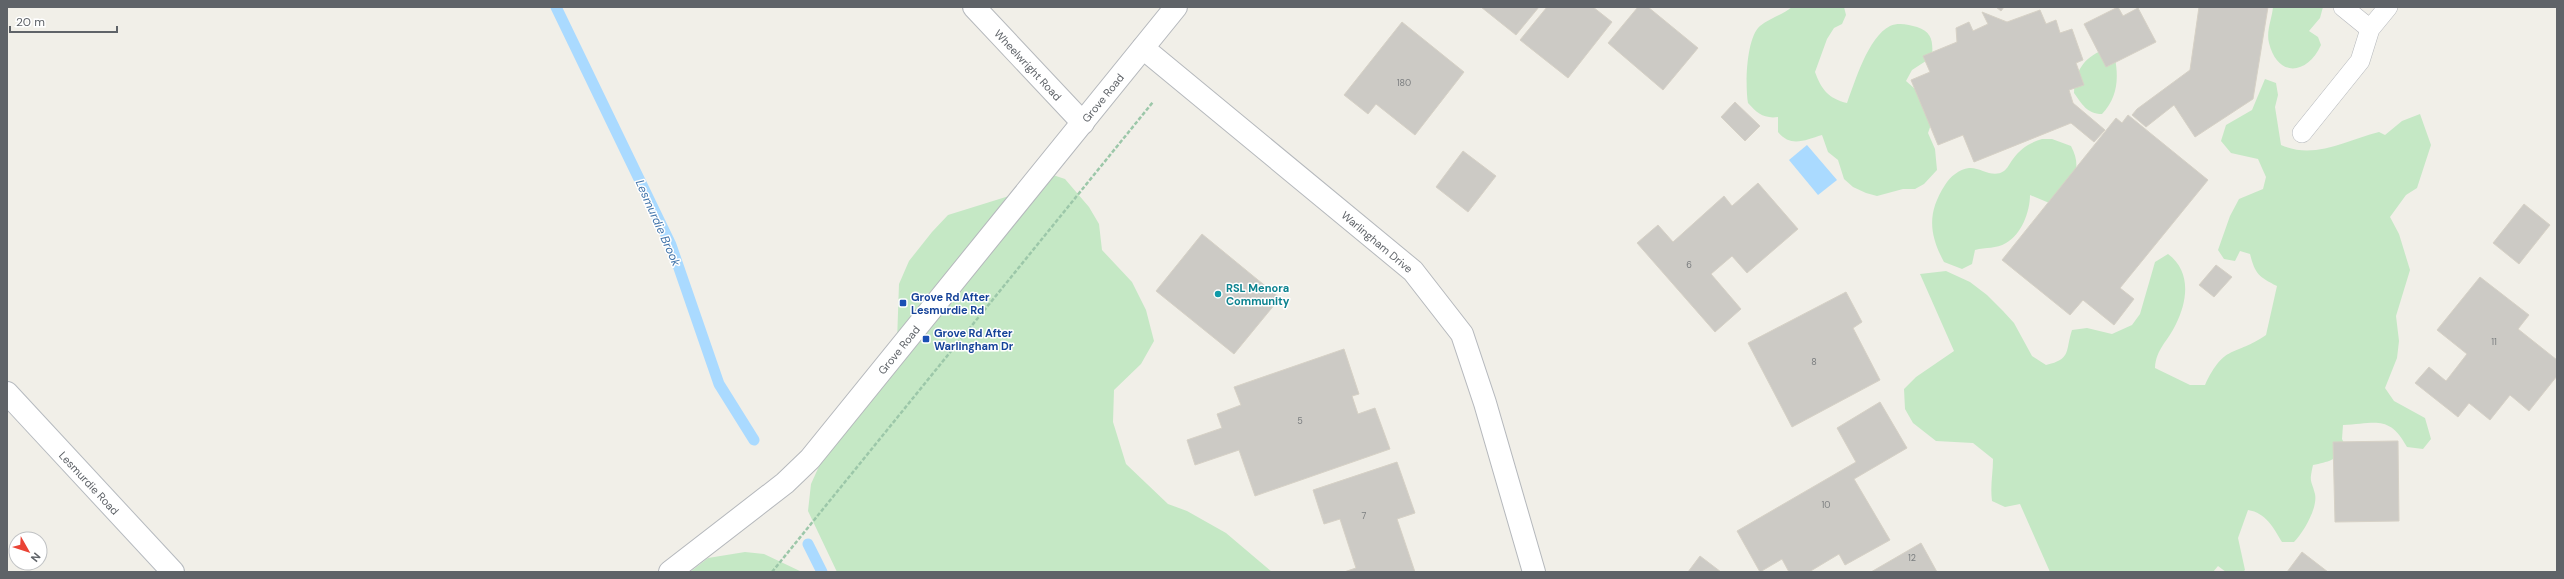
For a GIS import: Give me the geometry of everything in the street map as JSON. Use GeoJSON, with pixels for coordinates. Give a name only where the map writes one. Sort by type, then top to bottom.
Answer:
{"type":"FeatureCollection","features":[{"type":"Feature","properties":{"kind":"street","name":"Wheelwright Road"},"geometry":{"type":"LineString","coordinates":[[974,7],[1083,123]]}},
{"type":"Feature","properties":{"kind":"street","name":"Grove Road"},"geometry":{"type":"LineString","coordinates":[[670,572],[785,483],[810,459],[1176,7]]}},
{"type":"Feature","properties":{"kind":"street","name":"Warlingham Drive"},"geometry":{"type":"LineString","coordinates":[[1143,48],[1413,271],[1462,334],[1485,403],[1534,572]]}},
{"type":"Feature","properties":{"kind":"street","name":"Lesmurdie Road"},"geometry":{"type":"LineString","coordinates":[[7,393],[172,572]]}},
{"type":"Feature","properties":{"kind":"lane"},"geometry":{"type":"LineString","coordinates":[[2343,7],[2370,29]]}},
{"type":"Feature","properties":{"kind":"lane"},"geometry":{"type":"LineString","coordinates":[[2302,133],[2360,61],[2370,29],[2388,7]]}},
{"type":"Feature","properties":{"kind":"path"},"geometry":{"type":"LineString","coordinates":[[772,572],[1154,102]]}},
{"type":"Feature","properties":{"kind":"green space"},"geometry":{"type":"Polygon","coordinates":[[[1792,7],[1844,7],[1846,15],[1842,24],[1834,28],[1827,39],[1815,72],[1826,92],[1835,99],[1847,103],[1863,61],[1875,40],[1882,32],[1890,26],[1904,24],[1922,29],[1929,35],[1932,43],[1932,57],[1912,70],[1906,81],[1923,96],[1934,116],[1928,133],[1935,149],[1937,170],[1924,184],[1915,189],[1903,189],[1877,196],[1866,193],[1853,187],[1844,179],[1838,160],[1828,152],[1822,135],[1798,141],[1788,140],[1778,132],[1778,117],[1765,116],[1755,110],[1748,103],[1747,74],[1749,51],[1755,32],[1764,23],[1792,7]]]}},
{"type":"Feature","properties":{"kind":"green space"},"geometry":{"type":"Polygon","coordinates":[[[2273,7],[2323,7],[2320,18],[2309,31],[2318,37],[2321,45],[2309,62],[2301,67],[2286,67],[2279,63],[2273,55],[2268,34],[2273,7]]]}},
{"type":"Feature","properties":{"kind":"green space"},"geometry":{"type":"Polygon","coordinates":[[[2103,50],[2115,58],[2117,81],[2111,102],[2102,114],[2097,114],[2085,108],[2074,93],[2076,79],[2081,67],[2090,57],[2103,50]]]}},
{"type":"Feature","properties":{"kind":"green space"},"geometry":{"type":"Polygon","coordinates":[[[2265,79],[2276,83],[2278,95],[2275,107],[2281,145],[2294,149],[2318,150],[2379,132],[2385,135],[2402,121],[2420,114],[2431,145],[2417,188],[2406,195],[2390,217],[2399,234],[2410,270],[2396,316],[2399,341],[2397,358],[2385,388],[2394,401],[2425,418],[2431,439],[2423,449],[2407,447],[2394,430],[2387,425],[2373,423],[2343,425],[2342,439],[2346,447],[2343,451],[2332,460],[2313,465],[2311,478],[2315,494],[2314,506],[2302,533],[2294,542],[2282,542],[2272,526],[2264,517],[2248,510],[2238,538],[2245,570],[2243,572],[2226,572],[2218,566],[2213,572],[2050,572],[2020,504],[2005,507],[1992,501],[1991,490],[1993,459],[1973,443],[1936,441],[1913,423],[1905,409],[1904,389],[1916,377],[1954,351],[1920,274],[1946,271],[1970,282],[1987,295],[2014,323],[2032,356],[2046,365],[2054,363],[2064,357],[2068,349],[2072,330],[2087,328],[2112,334],[2132,325],[2140,314],[2155,262],[2168,254],[2181,269],[2184,277],[2185,296],[2180,315],[2173,330],[2160,350],[2155,368],[2190,385],[2205,385],[2218,363],[2231,352],[2255,342],[2266,335],[2277,286],[2266,280],[2256,271],[2250,254],[2240,251],[2235,261],[2224,259],[2218,250],[2230,216],[2239,199],[2263,189],[2266,177],[2258,159],[2231,153],[2221,141],[2226,125],[2252,110],[2265,79]]]}},
{"type":"Feature","properties":{"kind":"green space"},"geometry":{"type":"Polygon","coordinates":[[[2042,139],[2052,139],[2071,146],[2075,155],[2076,171],[2070,184],[2054,205],[2030,195],[2030,202],[2024,222],[2016,235],[2006,243],[1975,250],[1972,264],[1962,269],[1944,262],[1935,242],[1932,224],[1935,205],[1947,182],[1958,172],[1969,168],[1995,174],[2000,173],[2005,170],[2022,149],[2033,142],[2042,139]]]}},
{"type":"Feature","properties":{"kind":"green space"},"geometry":{"type":"Polygon","coordinates":[[[1041,171],[1065,179],[1089,207],[1099,224],[1102,250],[1132,282],[1146,310],[1154,341],[1141,364],[1114,390],[1113,422],[1126,464],[1168,504],[1187,511],[1226,533],[1272,572],[837,572],[808,511],[811,484],[830,442],[897,342],[899,284],[909,261],[932,232],[948,215],[1009,196],[1041,171]]]}},
{"type":"Feature","properties":{"kind":"green space"},"geometry":{"type":"Polygon","coordinates":[[[745,552],[764,554],[802,572],[690,572],[708,558],[745,552]]]}},
{"type":"Feature","properties":{"kind":"water"},"geometry":{"type":"Polygon","coordinates":[[[1807,145],[1837,180],[1818,195],[1789,160],[1807,145]]]}},
{"type":"Feature","properties":{"kind":"building"},"geometry":{"type":"Polygon","coordinates":[[[1481,7],[1539,7],[1516,35],[1481,7]]]}},
{"type":"Feature","properties":{"kind":"building"},"geometry":{"type":"Polygon","coordinates":[[[1547,7],[1593,7],[1612,22],[1568,78],[1520,40],[1547,7]]]}},
{"type":"Feature","properties":{"kind":"building"},"geometry":{"type":"Polygon","coordinates":[[[1638,7],[1648,7],[1698,48],[1663,90],[1608,43],[1638,7]]]}},
{"type":"Feature","properties":{"kind":"building"},"geometry":{"type":"Polygon","coordinates":[[[1996,7],[2004,7],[2001,11],[1996,7]]]}},
{"type":"Feature","properties":{"kind":"building"},"geometry":{"type":"Polygon","coordinates":[[[2118,7],[2123,16],[2138,8],[2156,42],[2106,67],[2084,24],[2118,7]]]}},
{"type":"Feature","properties":{"kind":"building"},"geometry":{"type":"Polygon","coordinates":[[[2199,7],[2268,7],[2253,99],[2195,137],[2174,105],[2146,127],[2132,115],[2137,109],[2190,70],[2199,7]]]}},
{"type":"Feature","properties":{"kind":"building"},"geometry":{"type":"Polygon","coordinates":[[[2040,10],[2046,24],[2056,20],[2060,33],[2072,29],[2083,60],[2076,63],[2084,85],[2069,90],[2073,103],[2105,130],[2094,142],[2071,123],[1974,162],[1963,135],[1938,145],[1911,80],[1930,72],[1923,56],[1957,42],[1956,28],[1969,22],[1973,31],[1988,24],[1982,12],[2007,22],[2040,10]]]}},
{"type":"Feature","properties":{"kind":"building"},"geometry":{"type":"Polygon","coordinates":[[[1402,22],[1464,72],[1415,135],[1376,104],[1368,114],[1344,95],[1402,22]]]}},
{"type":"Feature","properties":{"kind":"building"},"geometry":{"type":"Polygon","coordinates":[[[1735,102],[1760,126],[1745,141],[1721,117],[1735,102]]]}},
{"type":"Feature","properties":{"kind":"building"},"geometry":{"type":"Polygon","coordinates":[[[2128,115],[2208,180],[2120,288],[2134,299],[2114,325],[2083,300],[2070,315],[2002,260],[2116,118],[2122,123],[2128,115]]]}},
{"type":"Feature","properties":{"kind":"building"},"geometry":{"type":"Polygon","coordinates":[[[1463,151],[1496,176],[1468,212],[1436,187],[1463,151]]]}},
{"type":"Feature","properties":{"kind":"building"},"geometry":{"type":"Polygon","coordinates":[[[1758,183],[1798,229],[1747,273],[1732,256],[1711,274],[1741,309],[1715,332],[1637,243],[1658,225],[1673,242],[1724,196],[1732,206],[1758,183]]]}},
{"type":"Feature","properties":{"kind":"building"},"geometry":{"type":"Polygon","coordinates":[[[2524,204],[2550,225],[2519,264],[2493,243],[2524,204]]]}},
{"type":"Feature","properties":{"kind":"building","name":"RSL Menora Community"},"geometry":{"type":"Polygon","coordinates":[[[1202,234],[1280,298],[1234,354],[1156,291],[1202,234]]]}},
{"type":"Feature","properties":{"kind":"building"},"geometry":{"type":"Polygon","coordinates":[[[2216,265],[2232,277],[2214,297],[2199,285],[2216,265]]]}},
{"type":"Feature","properties":{"kind":"building"},"geometry":{"type":"Polygon","coordinates":[[[2480,277],[2529,315],[2518,329],[2557,360],[2557,376],[2529,411],[2510,395],[2490,420],[2469,403],[2458,417],[2415,383],[2429,367],[2446,381],[2467,354],[2437,330],[2480,277]]]}},
{"type":"Feature","properties":{"kind":"building"},"geometry":{"type":"Polygon","coordinates":[[[1846,292],[1862,322],[1853,328],[1880,380],[1792,427],[1748,343],[1846,292]]]}},
{"type":"Feature","properties":{"kind":"building"},"geometry":{"type":"Polygon","coordinates":[[[1344,349],[1359,394],[1352,396],[1358,414],[1375,408],[1390,449],[1255,496],[1239,450],[1195,465],[1187,440],[1222,428],[1217,414],[1241,405],[1234,387],[1344,349]]]}},
{"type":"Feature","properties":{"kind":"building"},"geometry":{"type":"Polygon","coordinates":[[[1880,402],[1907,448],[1854,479],[1890,540],[1845,565],[1839,554],[1809,572],[1789,572],[1782,559],[1760,572],[1737,531],[1856,462],[1837,428],[1880,402]]]}},
{"type":"Feature","properties":{"kind":"building"},"geometry":{"type":"Polygon","coordinates":[[[2398,441],[2399,521],[2335,522],[2333,442],[2398,441]]]}},
{"type":"Feature","properties":{"kind":"building"},"geometry":{"type":"Polygon","coordinates":[[[1397,462],[1415,513],[1397,519],[1415,572],[1344,572],[1356,568],[1340,519],[1324,524],[1313,490],[1397,462]]]}},
{"type":"Feature","properties":{"kind":"building"},"geometry":{"type":"Polygon","coordinates":[[[1921,543],[1937,572],[1871,572],[1921,543]]]}},
{"type":"Feature","properties":{"kind":"building"},"geometry":{"type":"Polygon","coordinates":[[[2302,552],[2328,572],[2287,572],[2302,552]]]}},
{"type":"Feature","properties":{"kind":"building"},"geometry":{"type":"Polygon","coordinates":[[[1700,556],[1721,572],[1688,572],[1700,556]]]}},
{"type":"Feature","properties":{"kind":"waterway","name":"Lesmurdie Brook"},"geometry":{"type":"LineString","coordinates":[[556,7],[671,245],[719,384],[754,440]]}},
{"type":"Feature","properties":{"kind":"waterway","name":"Lesmurdie Brook"},"geometry":{"type":"LineString","coordinates":[[808,544],[822,572]]}},
{"type":"Feature","properties":{"kind":"place","name":"RSL Menora Community"},"geometry":{"type":"Point","coordinates":[1218,294]}},
{"type":"Feature","properties":{"kind":"place","name":"Grove Rd After Lesmurdie Rd"},"geometry":{"type":"Point","coordinates":[903,303]}},
{"type":"Feature","properties":{"kind":"place","name":"Grove Rd After Warlingham Dr"},"geometry":{"type":"Point","coordinates":[926,339]}}]}
